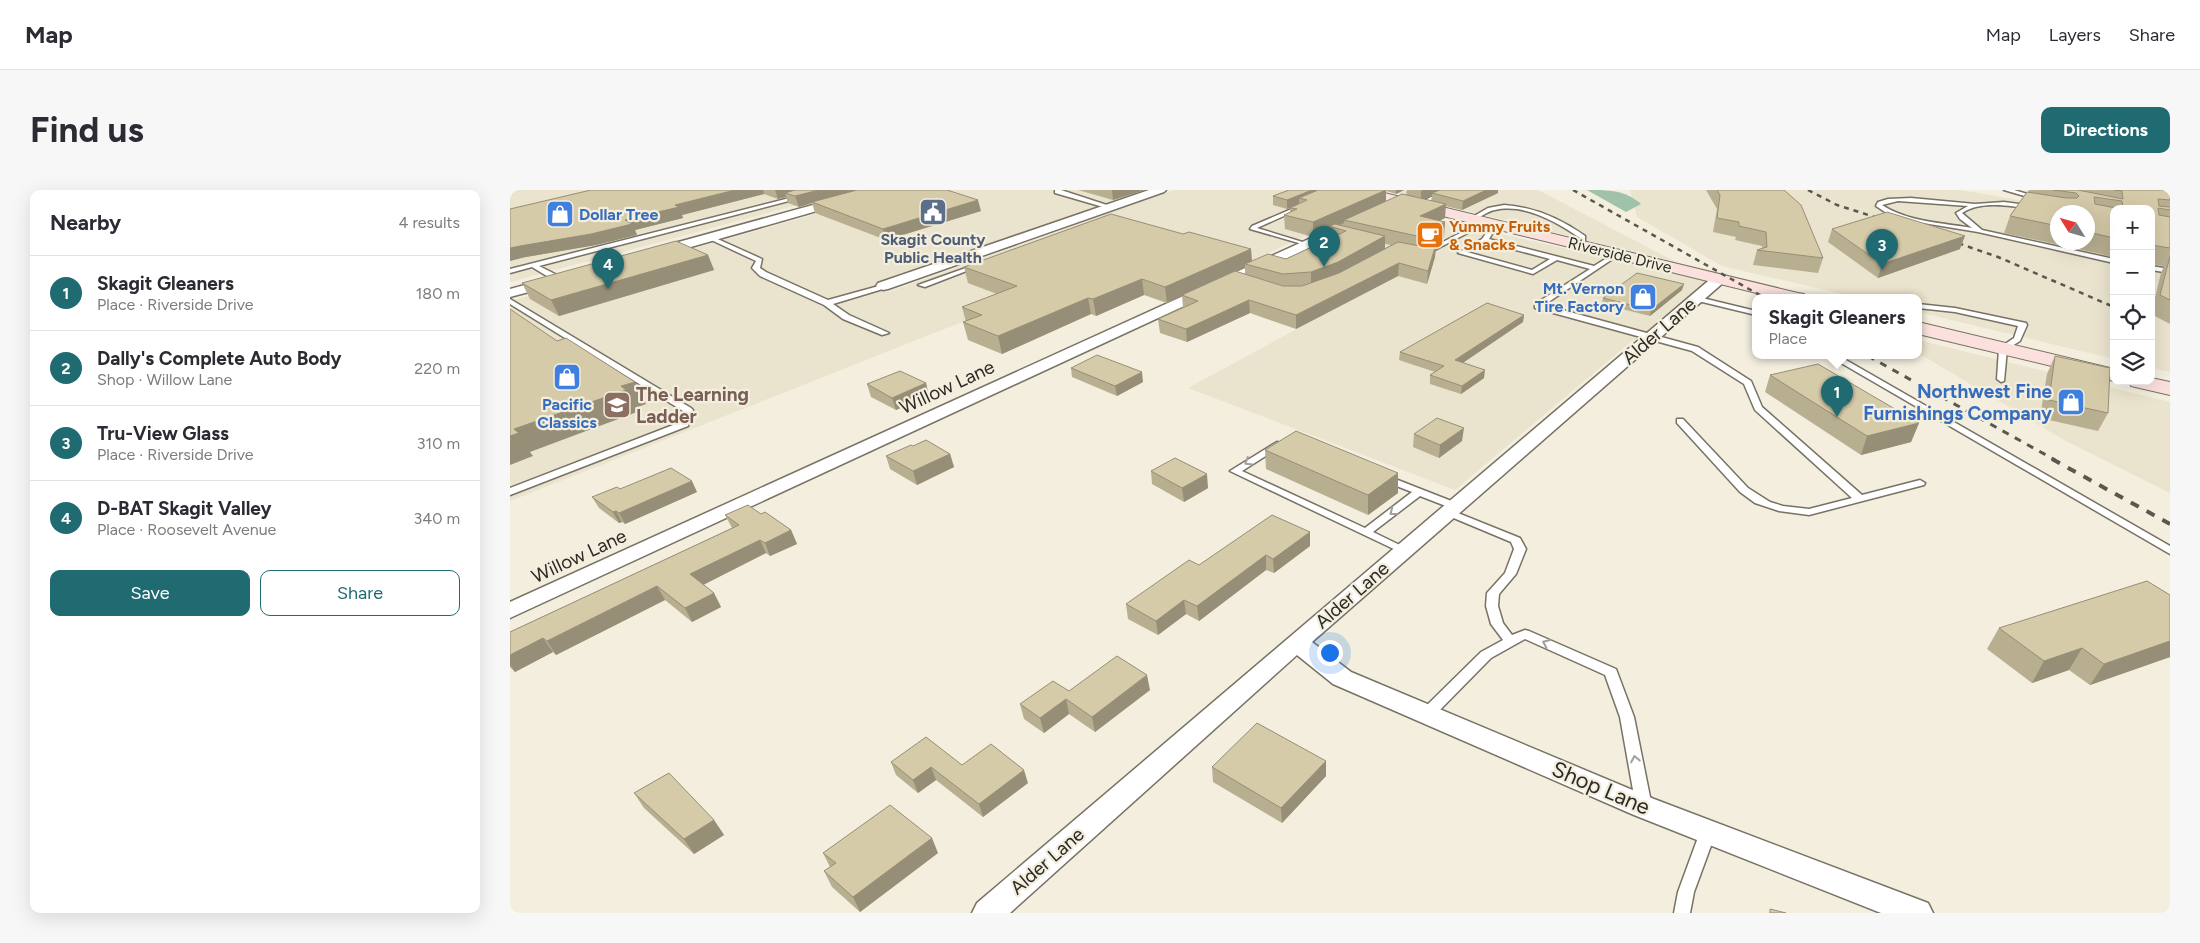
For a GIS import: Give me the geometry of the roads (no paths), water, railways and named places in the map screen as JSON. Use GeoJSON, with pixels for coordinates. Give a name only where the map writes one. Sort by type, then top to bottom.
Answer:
{"type":"FeatureCollection","features":[{"type":"Feature","properties":{"kind":"main road","name":"Riverside Drive"},"geometry":{"type":"LineString","coordinates":[[1354,190],[1403,200],[1781,294]]}},
{"type":"Feature","properties":{"kind":"main road"},"geometry":{"type":"LineString","coordinates":[[1922,329],[2110,374]]}},
{"type":"Feature","properties":{"kind":"main road"},"geometry":{"type":"LineString","coordinates":[[2154,385],[2170,389]]}},
{"type":"Feature","properties":{"kind":"street"},"geometry":{"type":"LineString","coordinates":[[643,256],[879,190]]}},
{"type":"Feature","properties":{"kind":"street"},"geometry":{"type":"LineString","coordinates":[[883,286],[1110,211],[1160,190]]}},
{"type":"Feature","properties":{"kind":"street","name":"Willow Lane"},"geometry":{"type":"LineString","coordinates":[[510,611],[1236,281],[1307,244],[1336,235],[1403,200]]}},
{"type":"Feature","properties":{"kind":"street"},"geometry":{"type":"LineString","coordinates":[[510,293],[563,278]]}},
{"type":"Feature","properties":{"kind":"street","name":"Alder Lane"},"geometry":{"type":"LineString","coordinates":[[988,913],[1297,642],[1719,279]]}},
{"type":"Feature","properties":{"kind":"street","name":"Shop Lane"},"geometry":{"type":"LineString","coordinates":[[1297,642],[1342,678],[1644,807],[1917,913]]}},
{"type":"Feature","properties":{"kind":"lane"},"geometry":{"type":"LineString","coordinates":[[510,271],[828,190]]}},
{"type":"Feature","properties":{"kind":"lane"},"geometry":{"type":"LineString","coordinates":[[1058,190],[1057,192],[1110,211]]}},
{"type":"Feature","properties":{"kind":"lane"},"geometry":{"type":"LineString","coordinates":[[1403,200],[1451,190]]}},
{"type":"Feature","properties":{"kind":"lane"},"geometry":{"type":"LineString","coordinates":[[2007,190],[2047,199]]}},
{"type":"Feature","properties":{"kind":"lane"},"geometry":{"type":"LineString","coordinates":[[2044,209],[2018,205],[1900,200],[1885,201],[1880,203],[1879,206],[1883,210],[1903,217],[1980,231],[2110,260]]}},
{"type":"Feature","properties":{"kind":"lane"},"geometry":{"type":"LineString","coordinates":[[1980,231],[1962,218],[1959,213],[1963,208],[1988,204]]}},
{"type":"Feature","properties":{"kind":"lane"},"geometry":{"type":"LineString","coordinates":[[1306,205],[1253,229],[1307,244]]}},
{"type":"Feature","properties":{"kind":"lane"},"geometry":{"type":"LineString","coordinates":[[1415,255],[1425,253],[1479,220],[1493,208],[1505,207],[1548,216],[1568,226],[1584,237],[1582,246]]}},
{"type":"Feature","properties":{"kind":"lane"},"geometry":{"type":"LineString","coordinates":[[1502,226],[1489,233],[1485,240],[1461,253],[1533,272],[1556,258]]}},
{"type":"Feature","properties":{"kind":"lane"},"geometry":{"type":"LineString","coordinates":[[709,237],[760,260],[756,268],[763,274],[827,303],[846,317],[885,333]]}},
{"type":"Feature","properties":{"kind":"lane"},"geometry":{"type":"LineString","coordinates":[[1485,240],[1595,268]]}},
{"type":"Feature","properties":{"kind":"lane"},"geometry":{"type":"LineString","coordinates":[[1616,254],[1538,306],[1695,349],[1748,383],[1758,408],[1860,498]]}},
{"type":"Feature","properties":{"kind":"lane"},"geometry":{"type":"LineString","coordinates":[[922,285],[984,263]]}},
{"type":"Feature","properties":{"kind":"lane"},"geometry":{"type":"LineString","coordinates":[[534,265],[563,278]]}},
{"type":"Feature","properties":{"kind":"lane"},"geometry":{"type":"LineString","coordinates":[[2155,269],[2170,271]]}},
{"type":"Feature","properties":{"kind":"lane"},"geometry":{"type":"LineString","coordinates":[[904,279],[930,288]]}},
{"type":"Feature","properties":{"kind":"lane"},"geometry":{"type":"LineString","coordinates":[[827,303],[883,286]]}},
{"type":"Feature","properties":{"kind":"lane"},"geometry":{"type":"LineString","coordinates":[[1697,298],[1752,312]]}},
{"type":"Feature","properties":{"kind":"lane"},"geometry":{"type":"LineString","coordinates":[[510,301],[688,410],[685,424],[510,492]]}},
{"type":"Feature","properties":{"kind":"lane"},"geometry":{"type":"LineString","coordinates":[[1922,306],[1955,310],[2023,326],[2017,339],[2002,348],[2001,380]]}},
{"type":"Feature","properties":{"kind":"lane"},"geometry":{"type":"LineString","coordinates":[[1838,359],[2170,551]]}},
{"type":"Feature","properties":{"kind":"lane"},"geometry":{"type":"LineString","coordinates":[[1680,421],[1744,490],[1755,500],[1772,507],[1809,512],[1920,483]]}},
{"type":"Feature","properties":{"kind":"lane"},"geometry":{"type":"LineString","coordinates":[[1288,437],[1235,471],[1404,550]]}},
{"type":"Feature","properties":{"kind":"lane"},"geometry":{"type":"LineString","coordinates":[[1375,474],[1419,492],[1516,540],[1520,549],[1510,574],[1493,593],[1492,606],[1497,624],[1510,642]]}},
{"type":"Feature","properties":{"kind":"lane"},"geometry":{"type":"LineString","coordinates":[[1366,532],[1419,492]]}},
{"type":"Feature","properties":{"kind":"lane"},"geometry":{"type":"LineString","coordinates":[[1427,714],[1486,655],[1525,634],[1611,672],[1627,717],[1644,807]]}},
{"type":"Feature","properties":{"kind":"lane"},"geometry":{"type":"LineString","coordinates":[[1682,913],[1686,892],[1708,832]]}},
{"type":"Feature","properties":{"kind":"railway"},"geometry":{"type":"LineString","coordinates":[[1573,190],[1758,294]]}},
{"type":"Feature","properties":{"kind":"railway"},"geometry":{"type":"LineString","coordinates":[[1808,190],[1837,205],[1884,220]]}},
{"type":"Feature","properties":{"kind":"railway"},"geometry":{"type":"LineString","coordinates":[[1949,240],[1998,257],[2110,305]]}},
{"type":"Feature","properties":{"kind":"railway"},"geometry":{"type":"LineString","coordinates":[[1873,359],[2055,460]]}},
{"type":"Feature","properties":{"kind":"railway"},"geometry":{"type":"LineString","coordinates":[[2052,459],[2170,524]]}},
{"type":"Feature","properties":{"kind":"place","name":"Skagit County Public Health"},"geometry":{"type":"Point","coordinates":[933,212]}},
{"type":"Feature","properties":{"kind":"place","name":"Dollar Tree"},"geometry":{"type":"Point","coordinates":[560,214]}},
{"type":"Feature","properties":{"kind":"place","name":"Yummy Fruits & Snacks"},"geometry":{"type":"Point","coordinates":[1430,235]}},
{"type":"Feature","properties":{"kind":"place","name":"Dally's Complete Auto Body"},"geometry":{"type":"Point","coordinates":[1324,267]}},
{"type":"Feature","properties":{"kind":"place","name":"Tru-View Glass"},"geometry":{"type":"Point","coordinates":[1882,270]}},
{"type":"Feature","properties":{"kind":"place","name":"D-BAT Skagit Valley"},"geometry":{"type":"Point","coordinates":[608,289]}},
{"type":"Feature","properties":{"kind":"place","name":"Mt. Vernon Tire Factory"},"geometry":{"type":"Point","coordinates":[1643,297]}},
{"type":"Feature","properties":{"kind":"place","name":"Pacific Classics"},"geometry":{"type":"Point","coordinates":[567,377]}},
{"type":"Feature","properties":{"kind":"place","name":"Northwest Fine Furnishings Company"},"geometry":{"type":"Point","coordinates":[2071,402]}},
{"type":"Feature","properties":{"kind":"place","name":"The Learning Ladder"},"geometry":{"type":"Point","coordinates":[617,405]}},
{"type":"Feature","properties":{"kind":"place","name":"Skagit Gleaners"},"geometry":{"type":"Point","coordinates":[1837,417]}}]}
